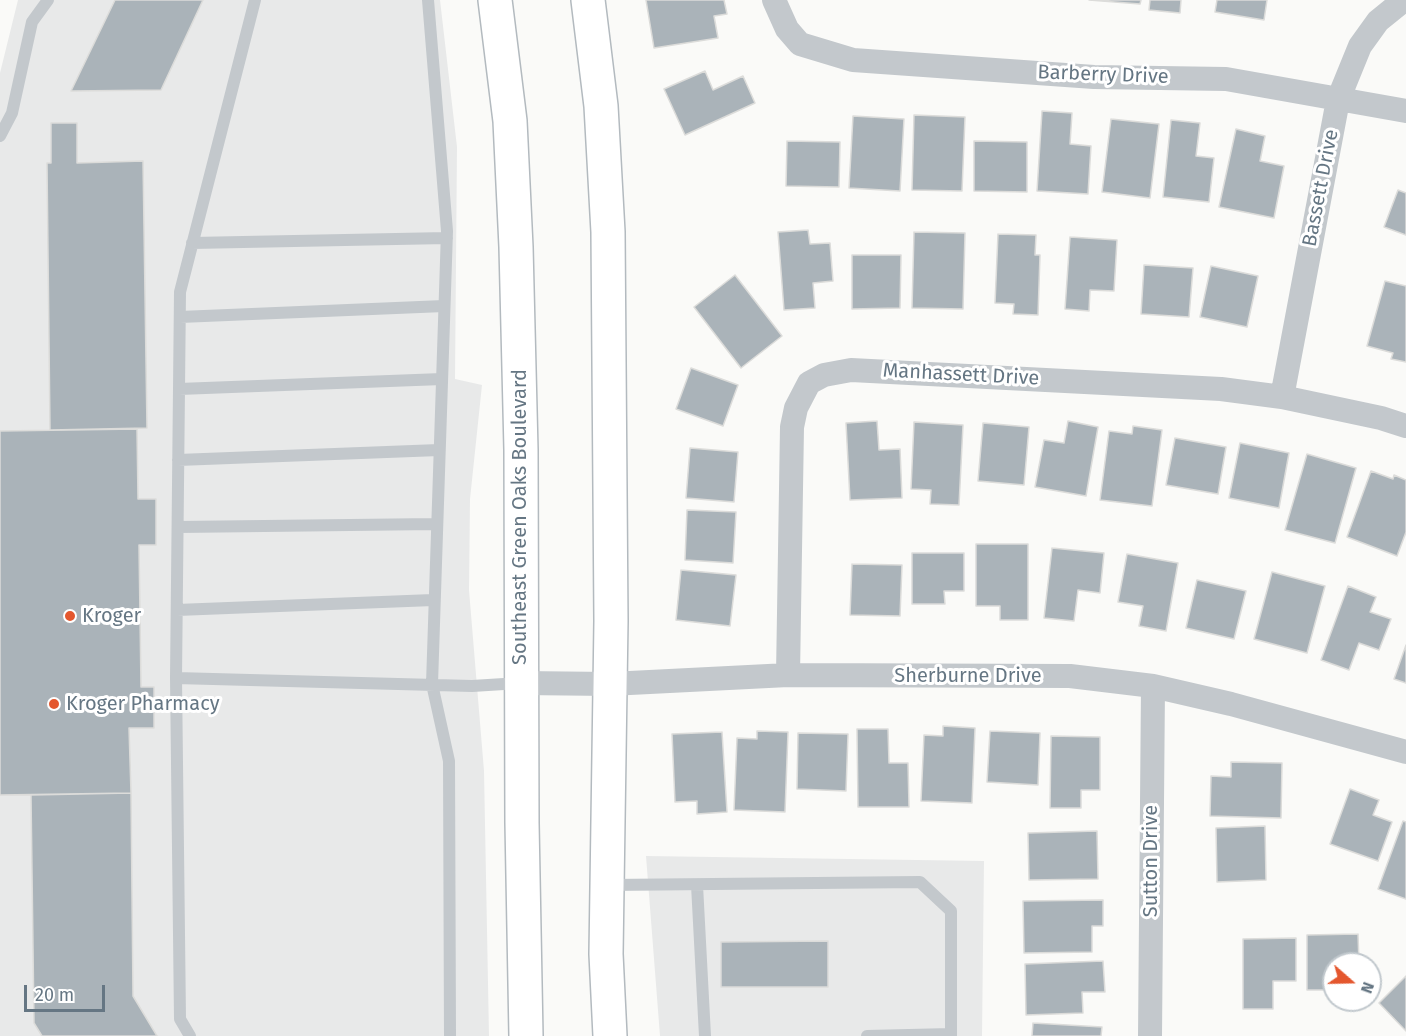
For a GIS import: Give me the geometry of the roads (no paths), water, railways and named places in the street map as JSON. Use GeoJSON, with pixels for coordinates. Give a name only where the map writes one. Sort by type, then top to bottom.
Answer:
{"type":"FeatureCollection","features":[{"type":"Feature","properties":{"kind":"main road","name":"Southeast Green Oaks Boulevard"},"geometry":{"type":"LineString","coordinates":[[495,0],[510,121],[516,247],[521,450],[521,683],[526,1036]]}},
{"type":"Feature","properties":{"kind":"main road"},"geometry":{"type":"LineString","coordinates":[[588,0],[601,106],[608,232],[610,684],[606,954],[610,1036]]}},
{"type":"Feature","properties":{"kind":"street","name":"Barberry Drive"},"geometry":{"type":"LineString","coordinates":[[774,0],[787,29],[800,44],[853,60],[1094,77],[1226,79],[1406,111]]}},
{"type":"Feature","properties":{"kind":"street","name":"Bassett Drive"},"geometry":{"type":"LineString","coordinates":[[1282,397],[1338,100],[1360,45],[1378,21],[1404,0]]}},
{"type":"Feature","properties":{"kind":"street","name":"Manhassett Drive"},"geometry":{"type":"LineString","coordinates":[[788,675],[792,428],[796,408],[809,383],[824,375],[851,370],[1221,389],[1282,397],[1381,418],[1406,426]]}},
{"type":"Feature","properties":{"kind":"street","name":"Sherburne Drive"},"geometry":{"type":"LineString","coordinates":[[521,683],[610,684],[788,675],[1070,676],[1153,686],[1242,707],[1406,752]]}},
{"type":"Feature","properties":{"kind":"street","name":"Sutton Drive"},"geometry":{"type":"LineString","coordinates":[[1150,1036],[1153,686]]}},
{"type":"Feature","properties":{"kind":"lane"},"geometry":{"type":"LineString","coordinates":[[0,136],[12,113],[33,22],[48,0]]}},
{"type":"Feature","properties":{"kind":"lane"},"geometry":{"type":"LineString","coordinates":[[190,1036],[180,1019],[176,678],[180,292],[255,0]]}},
{"type":"Feature","properties":{"kind":"lane"},"geometry":{"type":"LineString","coordinates":[[428,0],[447,238],[433,600],[432,684],[449,761],[450,1036]]}},
{"type":"Feature","properties":{"kind":"lane"},"geometry":{"type":"LineString","coordinates":[[192,243],[447,238]]}},
{"type":"Feature","properties":{"kind":"lane"},"geometry":{"type":"LineString","coordinates":[[180,317],[444,306]]}},
{"type":"Feature","properties":{"kind":"lane"},"geometry":{"type":"LineString","coordinates":[[179,389],[442,379]]}},
{"type":"Feature","properties":{"kind":"lane"},"geometry":{"type":"LineString","coordinates":[[178,460],[439,450]]}},
{"type":"Feature","properties":{"kind":"lane"},"geometry":{"type":"LineString","coordinates":[[178,526],[436,524]]}},
{"type":"Feature","properties":{"kind":"lane"},"geometry":{"type":"LineString","coordinates":[[177,610],[433,600]]}},
{"type":"Feature","properties":{"kind":"lane"},"geometry":{"type":"LineString","coordinates":[[176,678],[472,686],[521,683]]}},
{"type":"Feature","properties":{"kind":"lane"},"geometry":{"type":"LineString","coordinates":[[606,885],[920,882],[951,911],[951,1035],[867,1036]]}},
{"type":"Feature","properties":{"kind":"lane"},"geometry":{"type":"LineString","coordinates":[[697,885],[705,1036]]}},
{"type":"Feature","properties":{"kind":"place","name":"Kroger"},"geometry":{"type":"Point","coordinates":[70,616]}},
{"type":"Feature","properties":{"kind":"place","name":"Kroger Pharmacy"},"geometry":{"type":"Point","coordinates":[54,704]}}]}
